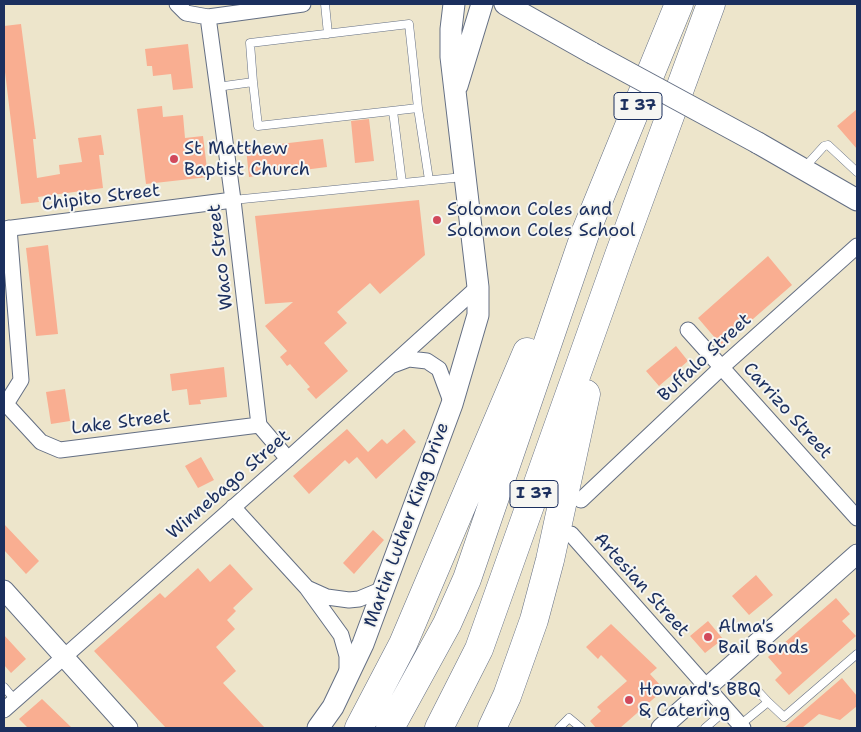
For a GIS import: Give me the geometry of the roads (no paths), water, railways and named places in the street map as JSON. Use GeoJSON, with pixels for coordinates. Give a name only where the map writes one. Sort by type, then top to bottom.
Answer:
{"type":"FeatureCollection","features":[{"type":"Feature","properties":{"kind":"highway","name":"I 37"},"geometry":{"type":"LineString","coordinates":[[390,728],[446,624],[467,579],[586,231],[679,4]]}},
{"type":"Feature","properties":{"kind":"highway","name":"I 37"},"geometry":{"type":"LineString","coordinates":[[439,728],[479,649],[711,4]]}},
{"type":"Feature","properties":{"kind":"highway"},"geometry":{"type":"LineString","coordinates":[[492,728],[507,696],[534,620],[550,560],[583,402],[630,226]]}},
{"type":"Feature","properties":{"kind":"highway"},"geometry":{"type":"LineString","coordinates":[[359,728],[403,644],[551,296],[586,231]]}},
{"type":"Feature","properties":{"kind":"main road","name":"Martin Luther King Drive"},"geometry":{"type":"LineString","coordinates":[[318,728],[333,707],[363,644],[452,404],[478,315],[478,287],[455,93],[451,29],[454,4]]}},
{"type":"Feature","properties":{"kind":"main road"},"geometry":{"type":"LineString","coordinates":[[455,93],[482,4]]}},
{"type":"Feature","properties":{"kind":"main road"},"geometry":{"type":"LineString","coordinates":[[505,4],[758,143],[857,200]]}},
{"type":"Feature","properties":{"kind":"street"},"geometry":{"type":"LineString","coordinates":[[177,4],[186,12],[208,17],[303,4]]}},
{"type":"Feature","properties":{"kind":"street","name":"Waco Street"},"geometry":{"type":"LineString","coordinates":[[208,17],[233,200],[259,425]]}},
{"type":"Feature","properties":{"kind":"street","name":"Chipito Street"},"geometry":{"type":"LineString","coordinates":[[7,228],[233,200]]}},
{"type":"Feature","properties":{"kind":"street","name":"Lake Street"},"geometry":{"type":"LineString","coordinates":[[7,228],[21,380],[5,405],[41,442],[60,450],[259,425]]}},
{"type":"Feature","properties":{"kind":"street","name":"Buffalo Street"},"geometry":{"type":"LineString","coordinates":[[581,500],[722,367],[857,246]]}},
{"type":"Feature","properties":{"kind":"street","name":"Winnebago Street"},"geometry":{"type":"LineString","coordinates":[[9,705],[288,459],[478,287]]}},
{"type":"Feature","properties":{"kind":"street","name":"Carrizo Street"},"geometry":{"type":"LineString","coordinates":[[688,330],[857,518]]}},
{"type":"Feature","properties":{"kind":"street"},"geometry":{"type":"LineString","coordinates":[[390,366],[409,359],[427,361],[439,369],[452,404]]}},
{"type":"Feature","properties":{"kind":"street"},"geometry":{"type":"LineString","coordinates":[[259,425],[288,459]]}},
{"type":"Feature","properties":{"kind":"street"},"geometry":{"type":"LineString","coordinates":[[233,508],[307,588],[341,635],[347,656],[346,679]]}},
{"type":"Feature","properties":{"kind":"street","name":"Artesian Street"},"geometry":{"type":"LineString","coordinates":[[571,534],[742,727]]}},
{"type":"Feature","properties":{"kind":"street"},"geometry":{"type":"LineString","coordinates":[[661,728],[857,554]]}},
{"type":"Feature","properties":{"kind":"street"},"geometry":{"type":"LineString","coordinates":[[307,588],[327,597],[349,600],[359,599],[383,589]]}},
{"type":"Feature","properties":{"kind":"street"},"geometry":{"type":"LineString","coordinates":[[4,590],[128,728]]}},
{"type":"Feature","properties":{"kind":"lane"},"geometry":{"type":"LineString","coordinates":[[325,4],[328,34]]}},
{"type":"Feature","properties":{"kind":"lane"},"geometry":{"type":"LineString","coordinates":[[418,108],[258,126],[250,43],[409,24],[418,108],[429,180]]}},
{"type":"Feature","properties":{"kind":"lane"},"geometry":{"type":"LineString","coordinates":[[217,87],[253,82]]}},
{"type":"Feature","properties":{"kind":"lane"},"geometry":{"type":"LineString","coordinates":[[393,111],[402,183]]}},
{"type":"Feature","properties":{"kind":"lane"},"geometry":{"type":"LineString","coordinates":[[804,169],[824,146],[828,145],[857,172]]}},
{"type":"Feature","properties":{"kind":"lane"},"geometry":{"type":"LineString","coordinates":[[233,200],[464,177]]}},
{"type":"Feature","properties":{"kind":"lane"},"geometry":{"type":"LineString","coordinates":[[754,687],[784,717],[857,654]]}},
{"type":"Feature","properties":{"kind":"lane"},"geometry":{"type":"LineString","coordinates":[[4,688],[9,705]]}},
{"type":"Feature","properties":{"kind":"lane"},"geometry":{"type":"LineString","coordinates":[[742,727],[768,702]]}},
{"type":"Feature","properties":{"kind":"lane"},"geometry":{"type":"LineString","coordinates":[[705,728],[727,709]]}},
{"type":"Feature","properties":{"kind":"lane"},"geometry":{"type":"LineString","coordinates":[[559,728],[569,718],[581,728]]}},
{"type":"Feature","properties":{"kind":"place","name":"St Matthew Baptist Church"},"geometry":{"type":"Point","coordinates":[174,159]}},
{"type":"Feature","properties":{"kind":"place","name":"Solomon Coles and Solomon Coles School"},"geometry":{"type":"Point","coordinates":[437,220]}},
{"type":"Feature","properties":{"kind":"place","name":"Alma's Bail Bonds"},"geometry":{"type":"Point","coordinates":[708,637]}},
{"type":"Feature","properties":{"kind":"place","name":"Howard's BBQ & Catering"},"geometry":{"type":"Point","coordinates":[629,700]}}]}
